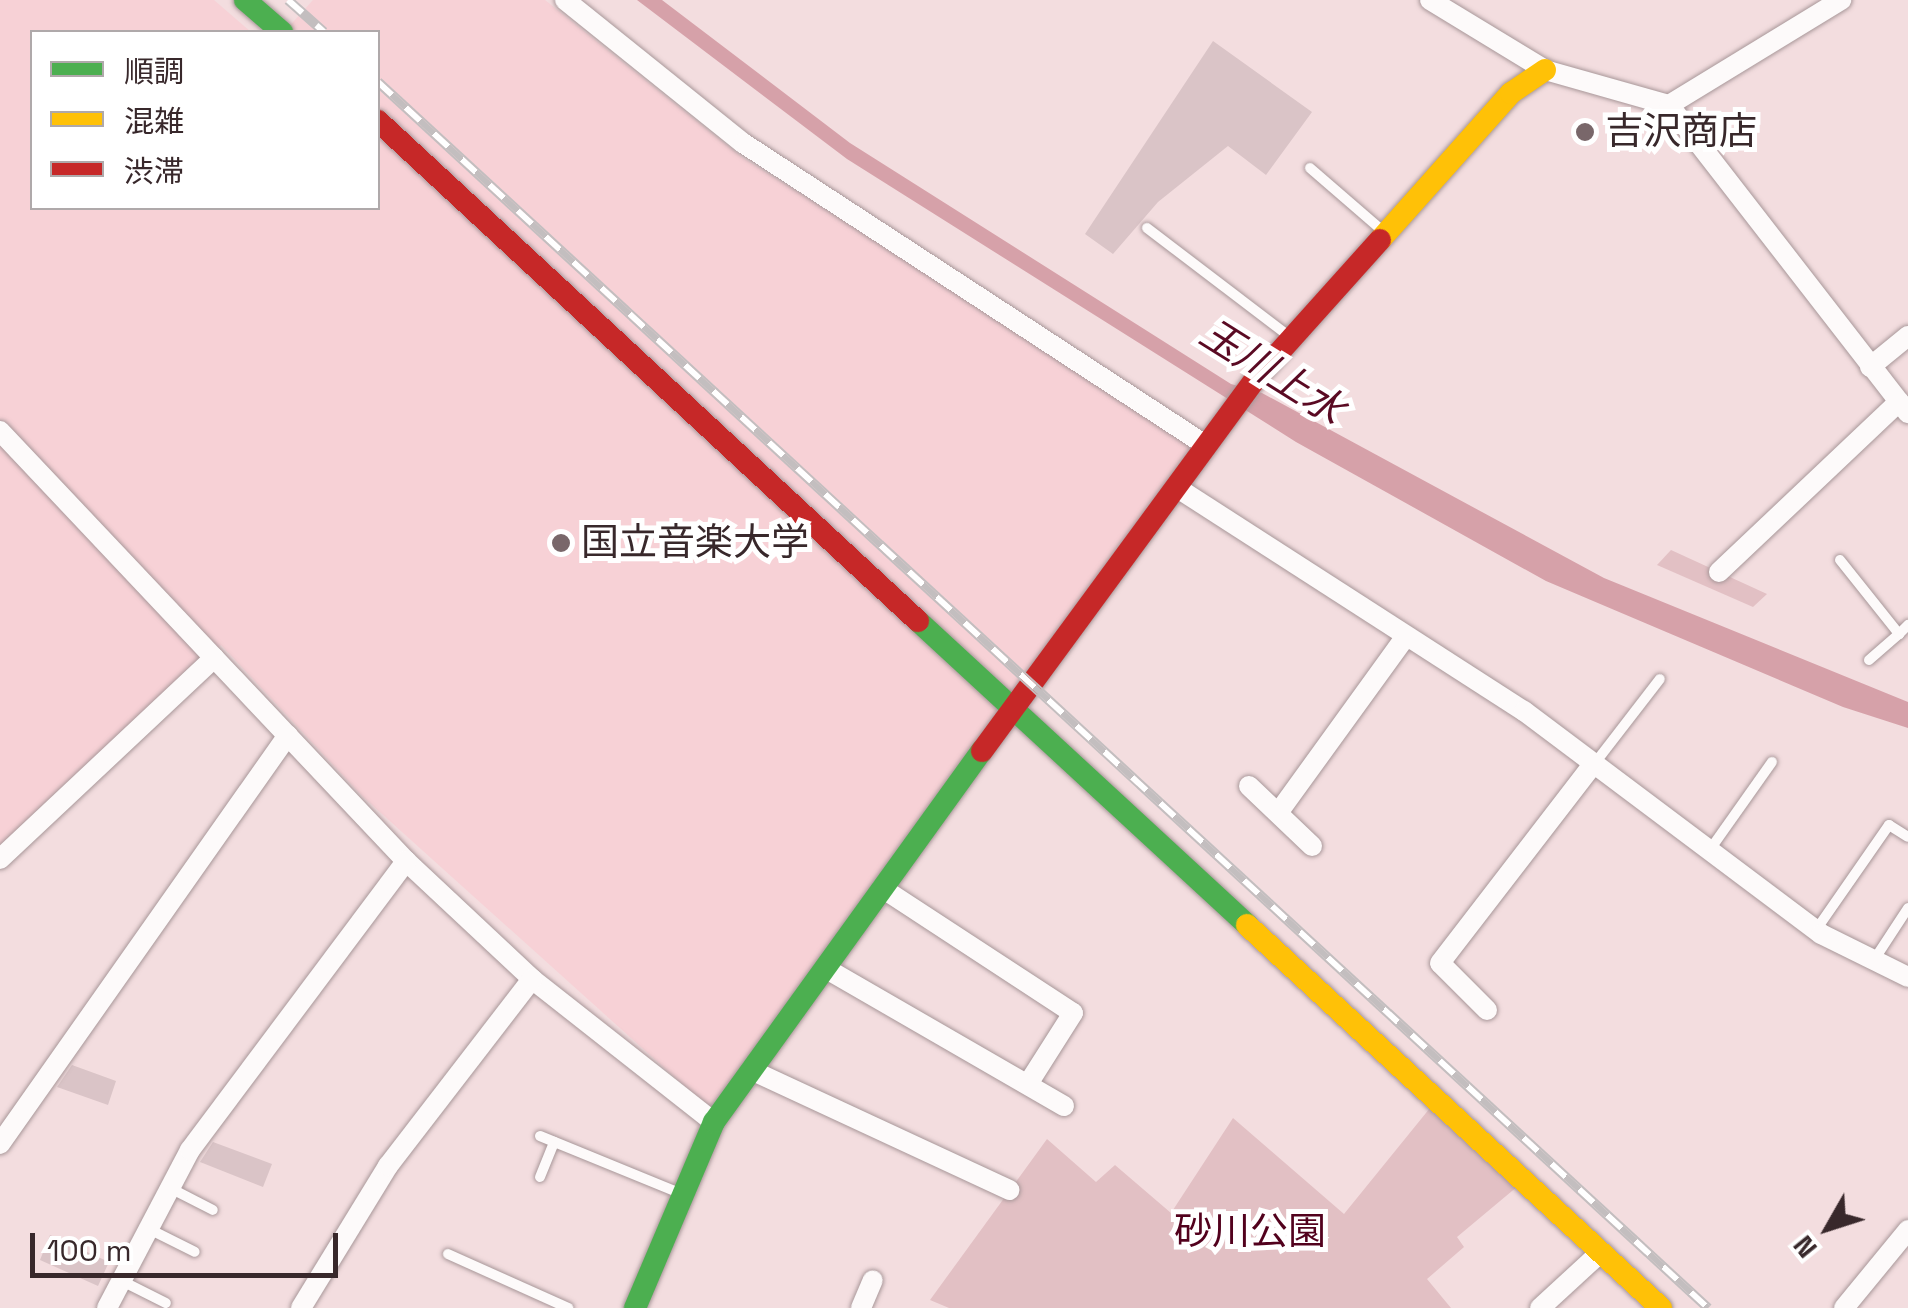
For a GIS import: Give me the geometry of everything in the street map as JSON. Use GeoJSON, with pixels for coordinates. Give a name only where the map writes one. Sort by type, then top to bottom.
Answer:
{"type":"FeatureCollection","features":[{"type":"Feature","properties":{"kind":"street"},"geometry":{"type":"LineString","coordinates":[[245,0],[280,30]]}},
{"type":"Feature","properties":{"kind":"street"},"geometry":{"type":"LineString","coordinates":[[565,0],[743,143],[1207,446]]}},
{"type":"Feature","properties":{"kind":"street"},"geometry":{"type":"LineString","coordinates":[[1430,0],[1545,70],[1670,105],[1904,407],[1719,572]]}},
{"type":"Feature","properties":{"kind":"street"},"geometry":{"type":"LineString","coordinates":[[1670,105],[1841,0]]}},
{"type":"Feature","properties":{"kind":"street"},"geometry":{"type":"LineString","coordinates":[[635,1308],[714,1122],[1176,487],[1257,377],[1291,338],[1511,93],[1545,70]]}},
{"type":"Feature","properties":{"kind":"street"},"geometry":{"type":"LineString","coordinates":[[380,123],[1661,1308]]}},
{"type":"Feature","properties":{"kind":"street"},"geometry":{"type":"LineString","coordinates":[[1870,366],[1908,336]]}},
{"type":"Feature","properties":{"kind":"street"},"geometry":{"type":"LineString","coordinates":[[0,431],[406,861],[532,979],[714,1122]]}},
{"type":"Feature","properties":{"kind":"street"},"geometry":{"type":"LineString","coordinates":[[1176,487],[1594,764],[1816,930],[1908,976]]}},
{"type":"Feature","properties":{"kind":"street"},"geometry":{"type":"LineString","coordinates":[[1278,813],[1406,636]]}},
{"type":"Feature","properties":{"kind":"street"},"geometry":{"type":"LineString","coordinates":[[0,859],[214,658]]}},
{"type":"Feature","properties":{"kind":"street"},"geometry":{"type":"LineString","coordinates":[[0,1144],[288,734]]}},
{"type":"Feature","properties":{"kind":"street"},"geometry":{"type":"LineString","coordinates":[[1486,1010],[1440,963],[1594,764]]}},
{"type":"Feature","properties":{"kind":"street"},"geometry":{"type":"LineString","coordinates":[[1249,786],[1312,846]]}},
{"type":"Feature","properties":{"kind":"street"},"geometry":{"type":"LineString","coordinates":[[107,1308],[190,1150],[406,861]]}},
{"type":"Feature","properties":{"kind":"street"},"geometry":{"type":"LineString","coordinates":[[882,888],[1073,1013],[1028,1084]]}},
{"type":"Feature","properties":{"kind":"street"},"geometry":{"type":"LineString","coordinates":[[824,968],[1064,1106]]}},
{"type":"Feature","properties":{"kind":"street"},"geometry":{"type":"LineString","coordinates":[[301,1308],[388,1166],[532,979]]}},
{"type":"Feature","properties":{"kind":"street"},"geometry":{"type":"LineString","coordinates":[[751,1070],[1010,1190]]}},
{"type":"Feature","properties":{"kind":"street"},"geometry":{"type":"LineString","coordinates":[[1844,1308],[1908,1230]]}},
{"type":"Feature","properties":{"kind":"street"},"geometry":{"type":"LineString","coordinates":[[1540,1308],[1602,1252]]}},
{"type":"Feature","properties":{"kind":"street"},"geometry":{"type":"LineString","coordinates":[[861,1308],[873,1280]]}},
{"type":"Feature","properties":{"kind":"lane"},"geometry":{"type":"LineString","coordinates":[[1310,168],[1386,234]]}},
{"type":"Feature","properties":{"kind":"lane"},"geometry":{"type":"LineString","coordinates":[[1148,228],[1291,338]]}},
{"type":"Feature","properties":{"kind":"lane"},"geometry":{"type":"LineString","coordinates":[[1840,560],[1903,629],[1869,660]]}},
{"type":"Feature","properties":{"kind":"lane"},"geometry":{"type":"LineString","coordinates":[[1594,764],[1660,679]]}},
{"type":"Feature","properties":{"kind":"lane"},"geometry":{"type":"LineString","coordinates":[[1708,852],[1772,762]]}},
{"type":"Feature","properties":{"kind":"lane"},"geometry":{"type":"LineString","coordinates":[[1816,930],[1889,825],[1908,837]]}},
{"type":"Feature","properties":{"kind":"lane"},"geometry":{"type":"LineString","coordinates":[[1874,960],[1908,908]]}},
{"type":"Feature","properties":{"kind":"lane"},"geometry":{"type":"LineString","coordinates":[[540,1136],[683,1195]]}},
{"type":"Feature","properties":{"kind":"lane"},"geometry":{"type":"LineString","coordinates":[[540,1177],[554,1142]]}},
{"type":"Feature","properties":{"kind":"lane"},"geometry":{"type":"LineString","coordinates":[[170,1188],[213,1210]]}},
{"type":"Feature","properties":{"kind":"lane"},"geometry":{"type":"LineString","coordinates":[[149,1229],[195,1252]]}},
{"type":"Feature","properties":{"kind":"lane"},"geometry":{"type":"LineString","coordinates":[[448,1254],[568,1308]]}},
{"type":"Feature","properties":{"kind":"lane"},"geometry":{"type":"LineString","coordinates":[[122,1281],[166,1302]]}},
{"type":"Feature","properties":{"kind":"shaded area","name":"国立音楽大学"},"geometry":{"type":"Polygon","coordinates":[[[0,0],[214,0],[249,30],[30,30],[30,210],[380,210],[380,30],[286,30],[313,0],[545,0],[743,158],[1196,441],[711,1110],[362,796],[221,645],[0,849],[0,0]]]}},
{"type":"Feature","properties":{"kind":"shaded area"},"geometry":{"type":"Polygon","coordinates":[[[637,0],[662,0],[850,143],[1231,384],[1262,393],[1604,578],[1908,702],[1908,728],[1843,707],[1546,581],[1296,442],[847,159],[637,0]]]}},
{"type":"Feature","properties":{"kind":"green space"},"geometry":{"type":"Polygon","coordinates":[[[1671,550],[1767,594],[1753,607],[1657,565],[1671,550]]]}},
{"type":"Feature","properties":{"kind":"green space","name":"砂川公園"},"geometry":{"type":"Polygon","coordinates":[[[1430,1108],[1518,1186],[1457,1237],[1464,1247],[1427,1279],[1451,1308],[949,1308],[930,1300],[1047,1139],[1096,1182],[1115,1165],[1171,1213],[1233,1118],[1344,1214],[1430,1108]]]}},
{"type":"Feature","properties":{"kind":"building"},"geometry":{"type":"Polygon","coordinates":[[[1213,41],[1312,112],[1266,175],[1228,146],[1158,202],[1113,254],[1085,234],[1213,41]]]}},
{"type":"Feature","properties":{"kind":"building"},"geometry":{"type":"Polygon","coordinates":[[[72,1065],[116,1081],[108,1105],[57,1087],[72,1065]]]}},
{"type":"Feature","properties":{"kind":"building"},"geometry":{"type":"Polygon","coordinates":[[[213,1142],[272,1164],[263,1187],[200,1162],[213,1142]]]}},
{"type":"Feature","properties":{"kind":"building"},"geometry":{"type":"Polygon","coordinates":[[[50,1235],[109,1262],[98,1286],[40,1260],[50,1235]]]}},
{"type":"Feature","properties":{"kind":"railway"},"geometry":{"type":"LineString","coordinates":[[288,0],[322,30]]}},
{"type":"Feature","properties":{"kind":"railway"},"geometry":{"type":"LineString","coordinates":[[380,84],[1708,1308]]}},
{"type":"Feature","properties":{"kind":"traffic: fast"},"geometry":{"type":"LineString","coordinates":[[245,0],[280,30]]}},
{"type":"Feature","properties":{"kind":"traffic: fast"},"geometry":{"type":"LineString","coordinates":[[918,621],[1247,925]]}},
{"type":"Feature","properties":{"kind":"traffic: fast"},"geometry":{"type":"LineString","coordinates":[[635,1308],[714,1122],[982,751]]}},
{"type":"Feature","properties":{"kind":"traffic: slow"},"geometry":{"type":"LineString","coordinates":[[1380,240],[1511,93],[1545,70]]}},
{"type":"Feature","properties":{"kind":"traffic: slow"},"geometry":{"type":"LineString","coordinates":[[1247,925],[1661,1308]]}},
{"type":"Feature","properties":{"kind":"traffic: jam"},"geometry":{"type":"LineString","coordinates":[[380,123],[918,621]]}},
{"type":"Feature","properties":{"kind":"traffic: jam"},"geometry":{"type":"LineString","coordinates":[[982,751],[1257,377],[1380,240]]}},
{"type":"Feature","properties":{"kind":"place","name":"吉沢商店"},"geometry":{"type":"Point","coordinates":[1585,132]}},
{"type":"Feature","properties":{"kind":"place","name":"国立音楽大学"},"geometry":{"type":"Point","coordinates":[561,543]}},
{"type":"Feature","properties":{"kind":"water label","name":"玉川上水"},"geometry":{"type":"Point","coordinates":[1272,372]}}]}
